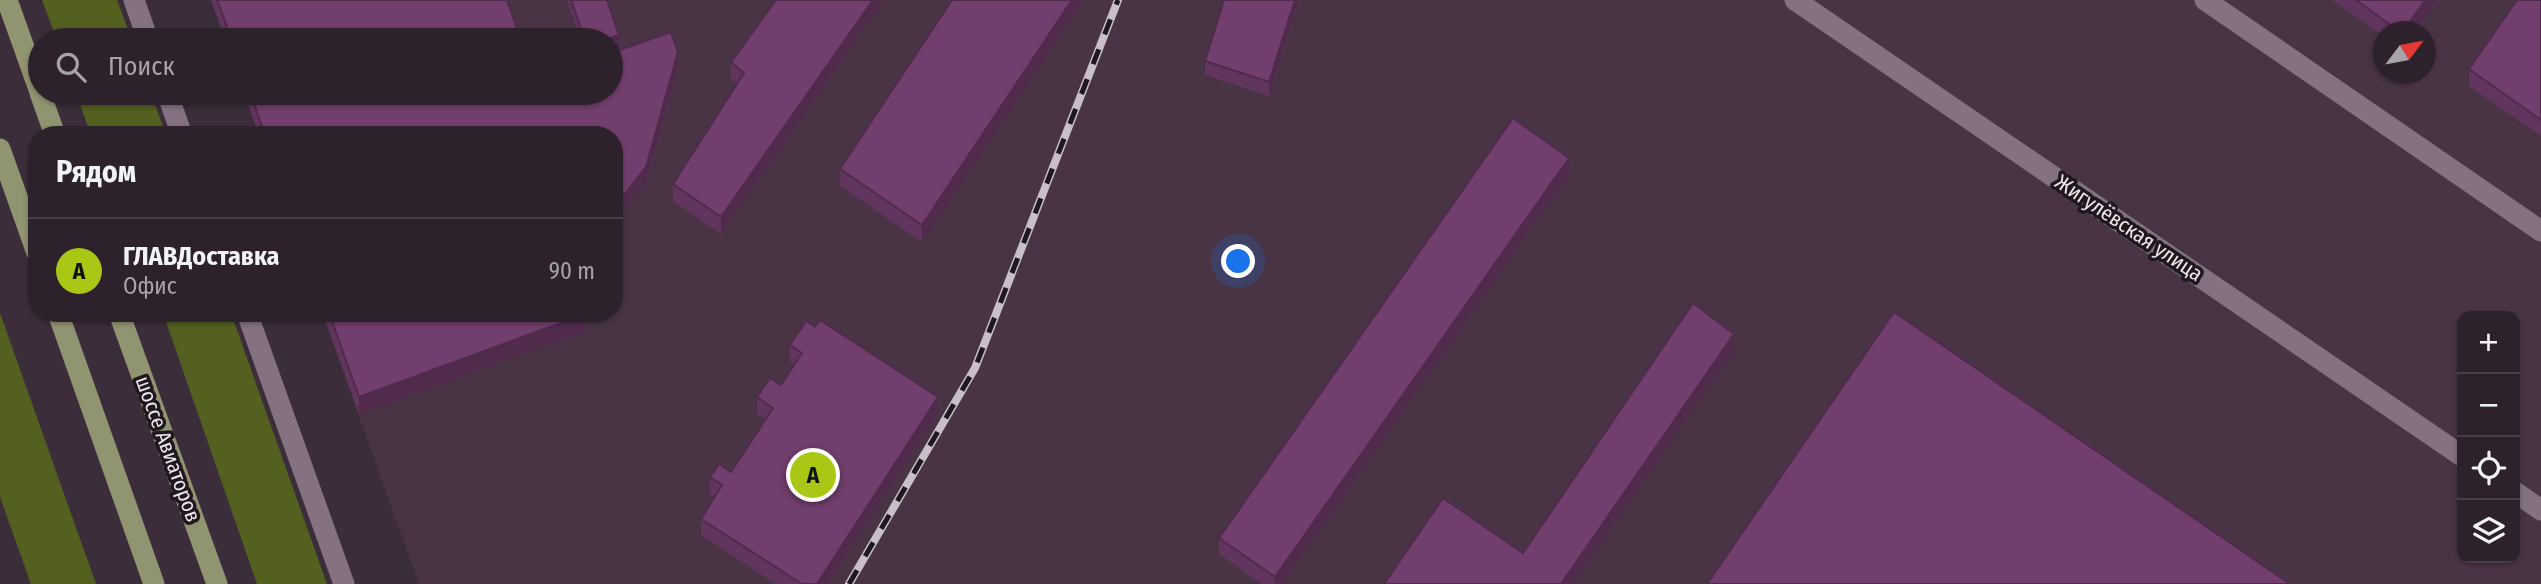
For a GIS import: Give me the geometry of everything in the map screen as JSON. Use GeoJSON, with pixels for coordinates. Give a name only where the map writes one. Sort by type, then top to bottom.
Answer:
{"type":"FeatureCollection","features":[{"type":"Feature","properties":{"kind":"main road"},"geometry":{"type":"LineString","coordinates":[[7,0],[28,59]]}},
{"type":"Feature","properties":{"kind":"main road"},"geometry":{"type":"LineString","coordinates":[[44,105],[52,126]]}},
{"type":"Feature","properties":{"kind":"main road"},"geometry":{"type":"LineString","coordinates":[[0,149],[28,228]]}},
{"type":"Feature","properties":{"kind":"main road"},"geometry":{"type":"LineString","coordinates":[[61,322],[154,584]]}},
{"type":"Feature","properties":{"kind":"main road","name":"шоссе Авиаторов"},"geometry":{"type":"LineString","coordinates":[[122,322],[217,584]]}},
{"type":"Feature","properties":{"kind":"street"},"geometry":{"type":"LineString","coordinates":[[134,0],[144,28]]}},
{"type":"Feature","properties":{"kind":"street","name":"Жигулёвская улица"},"geometry":{"type":"LineString","coordinates":[[1795,0],[2457,453]]}},
{"type":"Feature","properties":{"kind":"street"},"geometry":{"type":"LineString","coordinates":[[2205,0],[2541,231]]}},
{"type":"Feature","properties":{"kind":"street"},"geometry":{"type":"LineString","coordinates":[[172,105],[180,126]]}},
{"type":"Feature","properties":{"kind":"street"},"geometry":{"type":"LineString","coordinates":[[250,322],[344,584]]}},
{"type":"Feature","properties":{"kind":"street"},"geometry":{"type":"LineString","coordinates":[[2520,495],[2541,510]]}},
{"type":"Feature","properties":{"kind":"shaded area"},"geometry":{"type":"Polygon","coordinates":[[[211,0],[2541,0],[2541,584],[419,584],[325,322],[623,322],[623,126],[256,126],[248,105],[623,105],[623,28],[221,28],[211,0]]]}},
{"type":"Feature","properties":{"kind":"green space"},"geometry":{"type":"Polygon","coordinates":[[[42,0],[117,0],[128,28],[52,28],[42,0]]]}},
{"type":"Feature","properties":{"kind":"green space"},"geometry":{"type":"Polygon","coordinates":[[[80,105],[155,105],[163,126],[88,126],[80,105]]]}},
{"type":"Feature","properties":{"kind":"green space"},"geometry":{"type":"Polygon","coordinates":[[[0,313],[96,584],[31,584],[0,497],[0,313]]]}},
{"type":"Feature","properties":{"kind":"green space"},"geometry":{"type":"Polygon","coordinates":[[[166,322],[234,322],[327,584],[257,584],[166,322]]]}},
{"type":"Feature","properties":{"kind":"building"},"geometry":{"type":"Polygon","coordinates":[[[217,0],[507,0],[517,28],[228,28],[217,0]]]}},
{"type":"Feature","properties":{"kind":"building"},"geometry":{"type":"Polygon","coordinates":[[[571,0],[607,0],[617,28],[581,28],[571,0]]]}},
{"type":"Feature","properties":{"kind":"building"},"geometry":{"type":"Polygon","coordinates":[[[776,0],[873,0],[721,217],[673,184],[744,73],[731,62],[776,0]]]}},
{"type":"Feature","properties":{"kind":"building"},"geometry":{"type":"Polygon","coordinates":[[[952,0],[1072,0],[922,225],[840,169],[952,0]]]}},
{"type":"Feature","properties":{"kind":"building"},"geometry":{"type":"Polygon","coordinates":[[[1224,0],[1295,0],[1269,82],[1205,61],[1224,0]]]}},
{"type":"Feature","properties":{"kind":"building"},"geometry":{"type":"Polygon","coordinates":[[[2356,0],[2425,0],[2411,21],[2385,21],[2356,0]]]}},
{"type":"Feature","properties":{"kind":"building"},"geometry":{"type":"Polygon","coordinates":[[[2517,0],[2541,0],[2541,120],[2469,69],[2517,0]]]}},
{"type":"Feature","properties":{"kind":"building"},"geometry":{"type":"Polygon","coordinates":[[[671,32],[678,52],[646,167],[623,195],[623,126],[262,126],[254,105],[623,105],[623,49],[671,32]]]}},
{"type":"Feature","properties":{"kind":"building"},"geometry":{"type":"Polygon","coordinates":[[[1513,118],[1569,158],[1275,577],[1219,538],[1513,118]]]}},
{"type":"Feature","properties":{"kind":"building"},"geometry":{"type":"Polygon","coordinates":[[[1693,303],[1734,334],[1561,584],[1384,584],[1443,498],[1523,553],[1693,303]]]}},
{"type":"Feature","properties":{"kind":"building"},"geometry":{"type":"Polygon","coordinates":[[[1894,312],[2290,584],[1707,584],[1894,312]]]}},
{"type":"Feature","properties":{"kind":"building"},"geometry":{"type":"Polygon","coordinates":[[[820,320],[938,397],[817,584],[802,584],[701,519],[722,485],[710,477],[719,464],[731,472],[773,408],[757,397],[770,378],[781,385],[802,353],[790,345],[806,321],[815,327],[820,320]]]}},
{"type":"Feature","properties":{"kind":"building"},"geometry":{"type":"Polygon","coordinates":[[[332,322],[563,322],[359,397],[332,322]]]}},
{"type":"Feature","properties":{"kind":"railway"},"geometry":{"type":"LineString","coordinates":[[849,584],[975,368],[1118,0]]}},
{"type":"Feature","properties":{"kind":"place","name":"ГЛАВДоставка"},"geometry":{"type":"Point","coordinates":[813,475]}}]}
